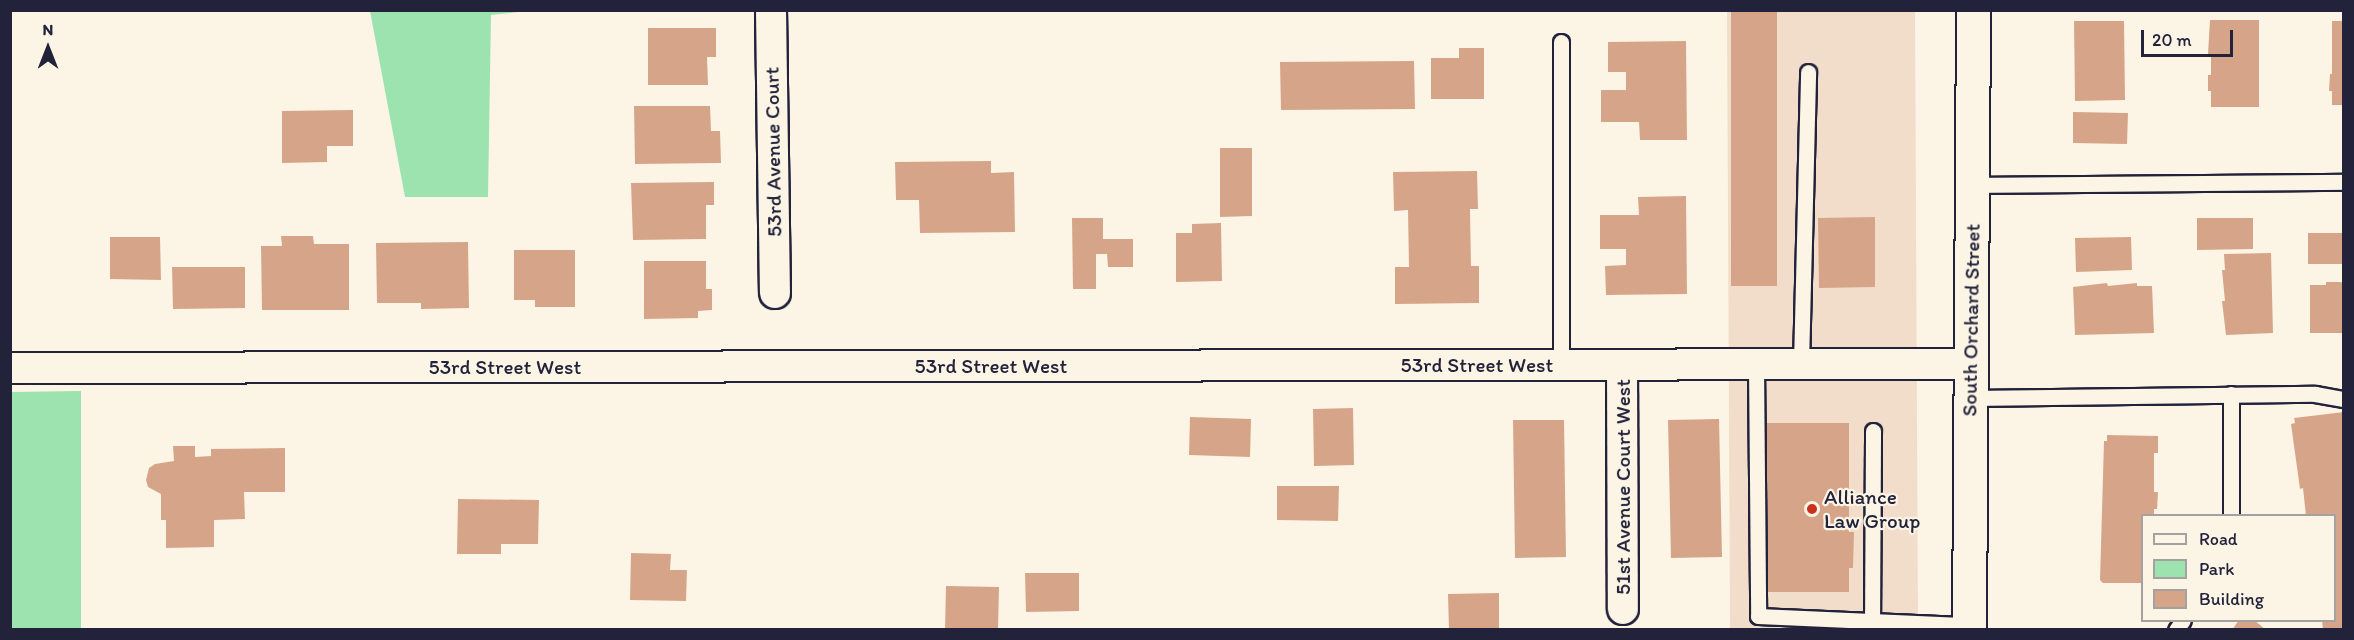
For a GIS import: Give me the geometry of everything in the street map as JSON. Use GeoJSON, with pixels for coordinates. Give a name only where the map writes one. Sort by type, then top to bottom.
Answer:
{"type":"FeatureCollection","features":[{"type":"Feature","properties":{"kind":"main road","name":"South Orchard Street"},"geometry":{"type":"LineString","coordinates":[[1969,627],[1973,10]]}},
{"type":"Feature","properties":{"kind":"street","name":"53rd Avenue Court"},"geometry":{"type":"LineString","coordinates":[[771,10],[775,293]]}},
{"type":"Feature","properties":{"kind":"street","name":"51st Avenue Court West"},"geometry":{"type":"LineString","coordinates":[[1622,364],[1623,609]]}},
{"type":"Feature","properties":{"kind":"street","name":"53rd Street West"},"geometry":{"type":"LineString","coordinates":[[10,368],[1971,364]]}},
{"type":"Feature","properties":{"kind":"lane"},"geometry":{"type":"LineString","coordinates":[[1561,364],[1562,42]]}},
{"type":"Feature","properties":{"kind":"lane"},"geometry":{"type":"LineString","coordinates":[[1801,364],[1808,72]]}},
{"type":"Feature","properties":{"kind":"lane"},"geometry":{"type":"LineString","coordinates":[[1973,185],[2343,182]]}},
{"type":"Feature","properties":{"kind":"lane"},"geometry":{"type":"LineString","coordinates":[[1756,364],[1758,623],[1969,627]]}},
{"type":"Feature","properties":{"kind":"lane"},"geometry":{"type":"LineString","coordinates":[[2230,514],[2231,394]]}},
{"type":"Feature","properties":{"kind":"lane"},"geometry":{"type":"LineString","coordinates":[[1970,398],[2315,394],[2343,399]]}},
{"type":"Feature","properties":{"kind":"lane"},"geometry":{"type":"LineString","coordinates":[[1872,626],[1873,431]]}},
{"type":"Feature","properties":{"kind":"shaded area"},"geometry":{"type":"Polygon","coordinates":[[[1727,11],[1915,11],[1918,629],[1730,629],[1727,11]]]}},
{"type":"Feature","properties":{"kind":"green space"},"geometry":{"type":"Polygon","coordinates":[[[370,11],[528,11],[491,15],[488,197],[405,197],[370,11]]]}},
{"type":"Feature","properties":{"kind":"green space"},"geometry":{"type":"Polygon","coordinates":[[[81,391],[81,629],[11,629],[11,392],[81,391]]]}},
{"type":"Feature","properties":{"kind":"building"},"geometry":{"type":"Polygon","coordinates":[[[1731,10],[1777,10],[1777,286],[1731,286],[1731,10]]]}},
{"type":"Feature","properties":{"kind":"building"},"geometry":{"type":"Polygon","coordinates":[[[2210,20],[2259,20],[2259,107],[2211,107],[2211,91],[2208,91],[2208,75],[2211,75],[2211,54],[2208,54],[2210,20]]]}},
{"type":"Feature","properties":{"kind":"building"},"geometry":{"type":"Polygon","coordinates":[[[2074,21],[2124,21],[2125,100],[2075,101],[2074,21]]]}},
{"type":"Feature","properties":{"kind":"building"},"geometry":{"type":"Polygon","coordinates":[[[2332,21],[2344,21],[2344,105],[2332,105],[2332,91],[2329,91],[2330,74],[2332,74],[2332,21]]]}},
{"type":"Feature","properties":{"kind":"building"},"geometry":{"type":"Polygon","coordinates":[[[648,28],[716,28],[716,57],[707,57],[708,85],[648,85],[648,28]]]}},
{"type":"Feature","properties":{"kind":"building"},"geometry":{"type":"Polygon","coordinates":[[[1686,41],[1687,140],[1640,140],[1639,122],[1601,122],[1601,90],[1626,90],[1626,72],[1608,72],[1608,42],[1686,41]]]}},
{"type":"Feature","properties":{"kind":"building"},"geometry":{"type":"Polygon","coordinates":[[[1459,48],[1484,48],[1484,99],[1431,99],[1431,58],[1459,58],[1459,48]]]}},
{"type":"Feature","properties":{"kind":"building"},"geometry":{"type":"Polygon","coordinates":[[[1414,61],[1415,109],[1281,110],[1280,62],[1414,61]]]}},
{"type":"Feature","properties":{"kind":"building"},"geometry":{"type":"Polygon","coordinates":[[[634,106],[710,106],[711,131],[720,131],[721,163],[635,164],[634,106]]]}},
{"type":"Feature","properties":{"kind":"building"},"geometry":{"type":"Polygon","coordinates":[[[353,110],[353,146],[327,146],[327,162],[282,163],[282,111],[353,110]]]}},
{"type":"Feature","properties":{"kind":"building"},"geometry":{"type":"Polygon","coordinates":[[[2073,112],[2128,113],[2127,144],[2073,143],[2073,112]]]}},
{"type":"Feature","properties":{"kind":"building"},"geometry":{"type":"Polygon","coordinates":[[[1220,148],[1252,148],[1252,216],[1220,217],[1220,148]]]}},
{"type":"Feature","properties":{"kind":"building"},"geometry":{"type":"Polygon","coordinates":[[[991,161],[991,173],[1014,172],[1015,232],[920,233],[919,200],[896,200],[895,162],[991,161]]]}},
{"type":"Feature","properties":{"kind":"building"},"geometry":{"type":"Polygon","coordinates":[[[1477,171],[1478,209],[1470,209],[1471,266],[1479,266],[1479,303],[1395,304],[1395,267],[1409,267],[1408,210],[1394,211],[1393,172],[1477,171]]]}},
{"type":"Feature","properties":{"kind":"building"},"geometry":{"type":"Polygon","coordinates":[[[714,182],[714,205],[706,205],[706,239],[633,240],[631,183],[714,182]]]}},
{"type":"Feature","properties":{"kind":"building"},"geometry":{"type":"Polygon","coordinates":[[[1686,196],[1687,294],[1606,295],[1605,266],[1626,265],[1626,249],[1600,249],[1600,215],[1639,215],[1638,197],[1686,196]]]}},
{"type":"Feature","properties":{"kind":"building"},"geometry":{"type":"Polygon","coordinates":[[[1875,217],[1875,287],[1819,288],[1818,218],[1875,217]]]}},
{"type":"Feature","properties":{"kind":"building"},"geometry":{"type":"Polygon","coordinates":[[[1072,218],[1103,218],[1103,239],[1133,239],[1133,267],[1108,267],[1107,254],[1096,254],[1096,289],[1073,289],[1072,218]]]}},
{"type":"Feature","properties":{"kind":"building"},"geometry":{"type":"Polygon","coordinates":[[[2197,218],[2253,218],[2253,249],[2197,250],[2197,218]]]}},
{"type":"Feature","properties":{"kind":"building"},"geometry":{"type":"Polygon","coordinates":[[[1221,223],[1222,281],[1176,282],[1176,233],[1192,233],[1192,224],[1221,223]]]}},
{"type":"Feature","properties":{"kind":"building"},"geometry":{"type":"Polygon","coordinates":[[[2308,233],[2344,233],[2344,264],[2308,264],[2308,233]]]}},
{"type":"Feature","properties":{"kind":"building"},"geometry":{"type":"Polygon","coordinates":[[[281,236],[313,236],[314,244],[349,244],[349,310],[262,310],[261,246],[282,246],[281,236]]]}},
{"type":"Feature","properties":{"kind":"building"},"geometry":{"type":"Polygon","coordinates":[[[110,237],[160,237],[161,280],[110,279],[110,237]]]}},
{"type":"Feature","properties":{"kind":"building"},"geometry":{"type":"Polygon","coordinates":[[[2131,237],[2132,270],[2076,272],[2075,238],[2131,237]]]}},
{"type":"Feature","properties":{"kind":"building"},"geometry":{"type":"Polygon","coordinates":[[[468,242],[469,308],[421,309],[421,303],[377,303],[376,243],[468,242]]]}},
{"type":"Feature","properties":{"kind":"building"},"geometry":{"type":"Polygon","coordinates":[[[514,250],[575,250],[575,307],[535,307],[535,300],[514,300],[514,250]]]}},
{"type":"Feature","properties":{"kind":"building"},"geometry":{"type":"Polygon","coordinates":[[[2271,253],[2273,333],[2226,335],[2222,301],[2225,301],[2222,270],[2225,270],[2224,254],[2271,253]]]}},
{"type":"Feature","properties":{"kind":"building"},"geometry":{"type":"Polygon","coordinates":[[[644,261],[706,261],[706,289],[712,289],[712,310],[698,311],[698,318],[644,319],[644,261]]]}},
{"type":"Feature","properties":{"kind":"building"},"geometry":{"type":"Polygon","coordinates":[[[172,267],[245,267],[245,308],[173,309],[172,267]]]}},
{"type":"Feature","properties":{"kind":"building"},"geometry":{"type":"Polygon","coordinates":[[[2326,282],[2341,282],[2344,285],[2344,333],[2310,333],[2310,285],[2326,285],[2326,282]]]}},
{"type":"Feature","properties":{"kind":"building"},"geometry":{"type":"Polygon","coordinates":[[[2107,283],[2108,286],[2137,283],[2137,286],[2152,286],[2154,333],[2075,335],[2073,287],[2107,283]]]}},
{"type":"Feature","properties":{"kind":"building"},"geometry":{"type":"Polygon","coordinates":[[[1353,408],[1354,465],[1314,466],[1313,409],[1353,408]]]}},
{"type":"Feature","properties":{"kind":"building"},"geometry":{"type":"Polygon","coordinates":[[[2344,412],[2344,630],[2323,630],[2322,622],[2336,622],[2336,514],[2306,514],[2291,424],[2295,423],[2294,418],[2344,412]]]}},
{"type":"Feature","properties":{"kind":"building"},"geometry":{"type":"Polygon","coordinates":[[[1190,417],[1251,419],[1250,457],[1189,455],[1190,417]]]}},
{"type":"Feature","properties":{"kind":"building"},"geometry":{"type":"Polygon","coordinates":[[[1719,419],[1722,557],[1671,558],[1668,420],[1719,419]]]}},
{"type":"Feature","properties":{"kind":"building"},"geometry":{"type":"Polygon","coordinates":[[[1513,420],[1564,420],[1566,557],[1515,558],[1513,420]]]}},
{"type":"Feature","properties":{"kind":"building"},"geometry":{"type":"Polygon","coordinates":[[[1767,423],[1849,423],[1849,532],[1854,532],[1853,568],[1849,568],[1849,592],[1767,592],[1767,423]]]}},
{"type":"Feature","properties":{"kind":"building"},"geometry":{"type":"Polygon","coordinates":[[[2107,435],[2158,436],[2158,453],[2154,453],[2154,492],[2158,492],[2157,509],[2154,509],[2154,514],[2141,514],[2141,583],[2103,583],[2100,580],[2104,441],[2107,441],[2107,435]]]}},
{"type":"Feature","properties":{"kind":"building"},"geometry":{"type":"Polygon","coordinates":[[[173,446],[195,446],[195,457],[211,456],[211,449],[285,448],[285,492],[244,492],[245,519],[214,520],[214,547],[166,548],[166,520],[161,520],[161,494],[148,487],[146,480],[149,468],[155,464],[174,461],[173,446]]]}},
{"type":"Feature","properties":{"kind":"building"},"geometry":{"type":"Polygon","coordinates":[[[1277,486],[1339,486],[1338,521],[1277,520],[1277,486]]]}},
{"type":"Feature","properties":{"kind":"building"},"geometry":{"type":"Polygon","coordinates":[[[458,499],[539,500],[538,544],[501,544],[501,554],[457,554],[458,499]]]}},
{"type":"Feature","properties":{"kind":"building"},"geometry":{"type":"Polygon","coordinates":[[[631,553],[671,554],[670,570],[687,570],[686,601],[630,600],[631,553]]]}},
{"type":"Feature","properties":{"kind":"building"},"geometry":{"type":"Polygon","coordinates":[[[1025,573],[1079,573],[1079,611],[1026,612],[1025,573]]]}},
{"type":"Feature","properties":{"kind":"building"},"geometry":{"type":"Polygon","coordinates":[[[946,586],[999,587],[998,630],[945,630],[946,586]]]}},
{"type":"Feature","properties":{"kind":"building"},"geometry":{"type":"Polygon","coordinates":[[[1499,593],[1499,630],[1449,630],[1448,594],[1499,593]]]}},
{"type":"Feature","properties":{"kind":"building"},"geometry":{"type":"Polygon","coordinates":[[[2238,622],[2256,622],[2266,630],[2232,630],[2238,622]]]}},
{"type":"Feature","properties":{"kind":"place","name":"Alliance Law Group"},"geometry":{"type":"Point","coordinates":[1812,509]}}]}
